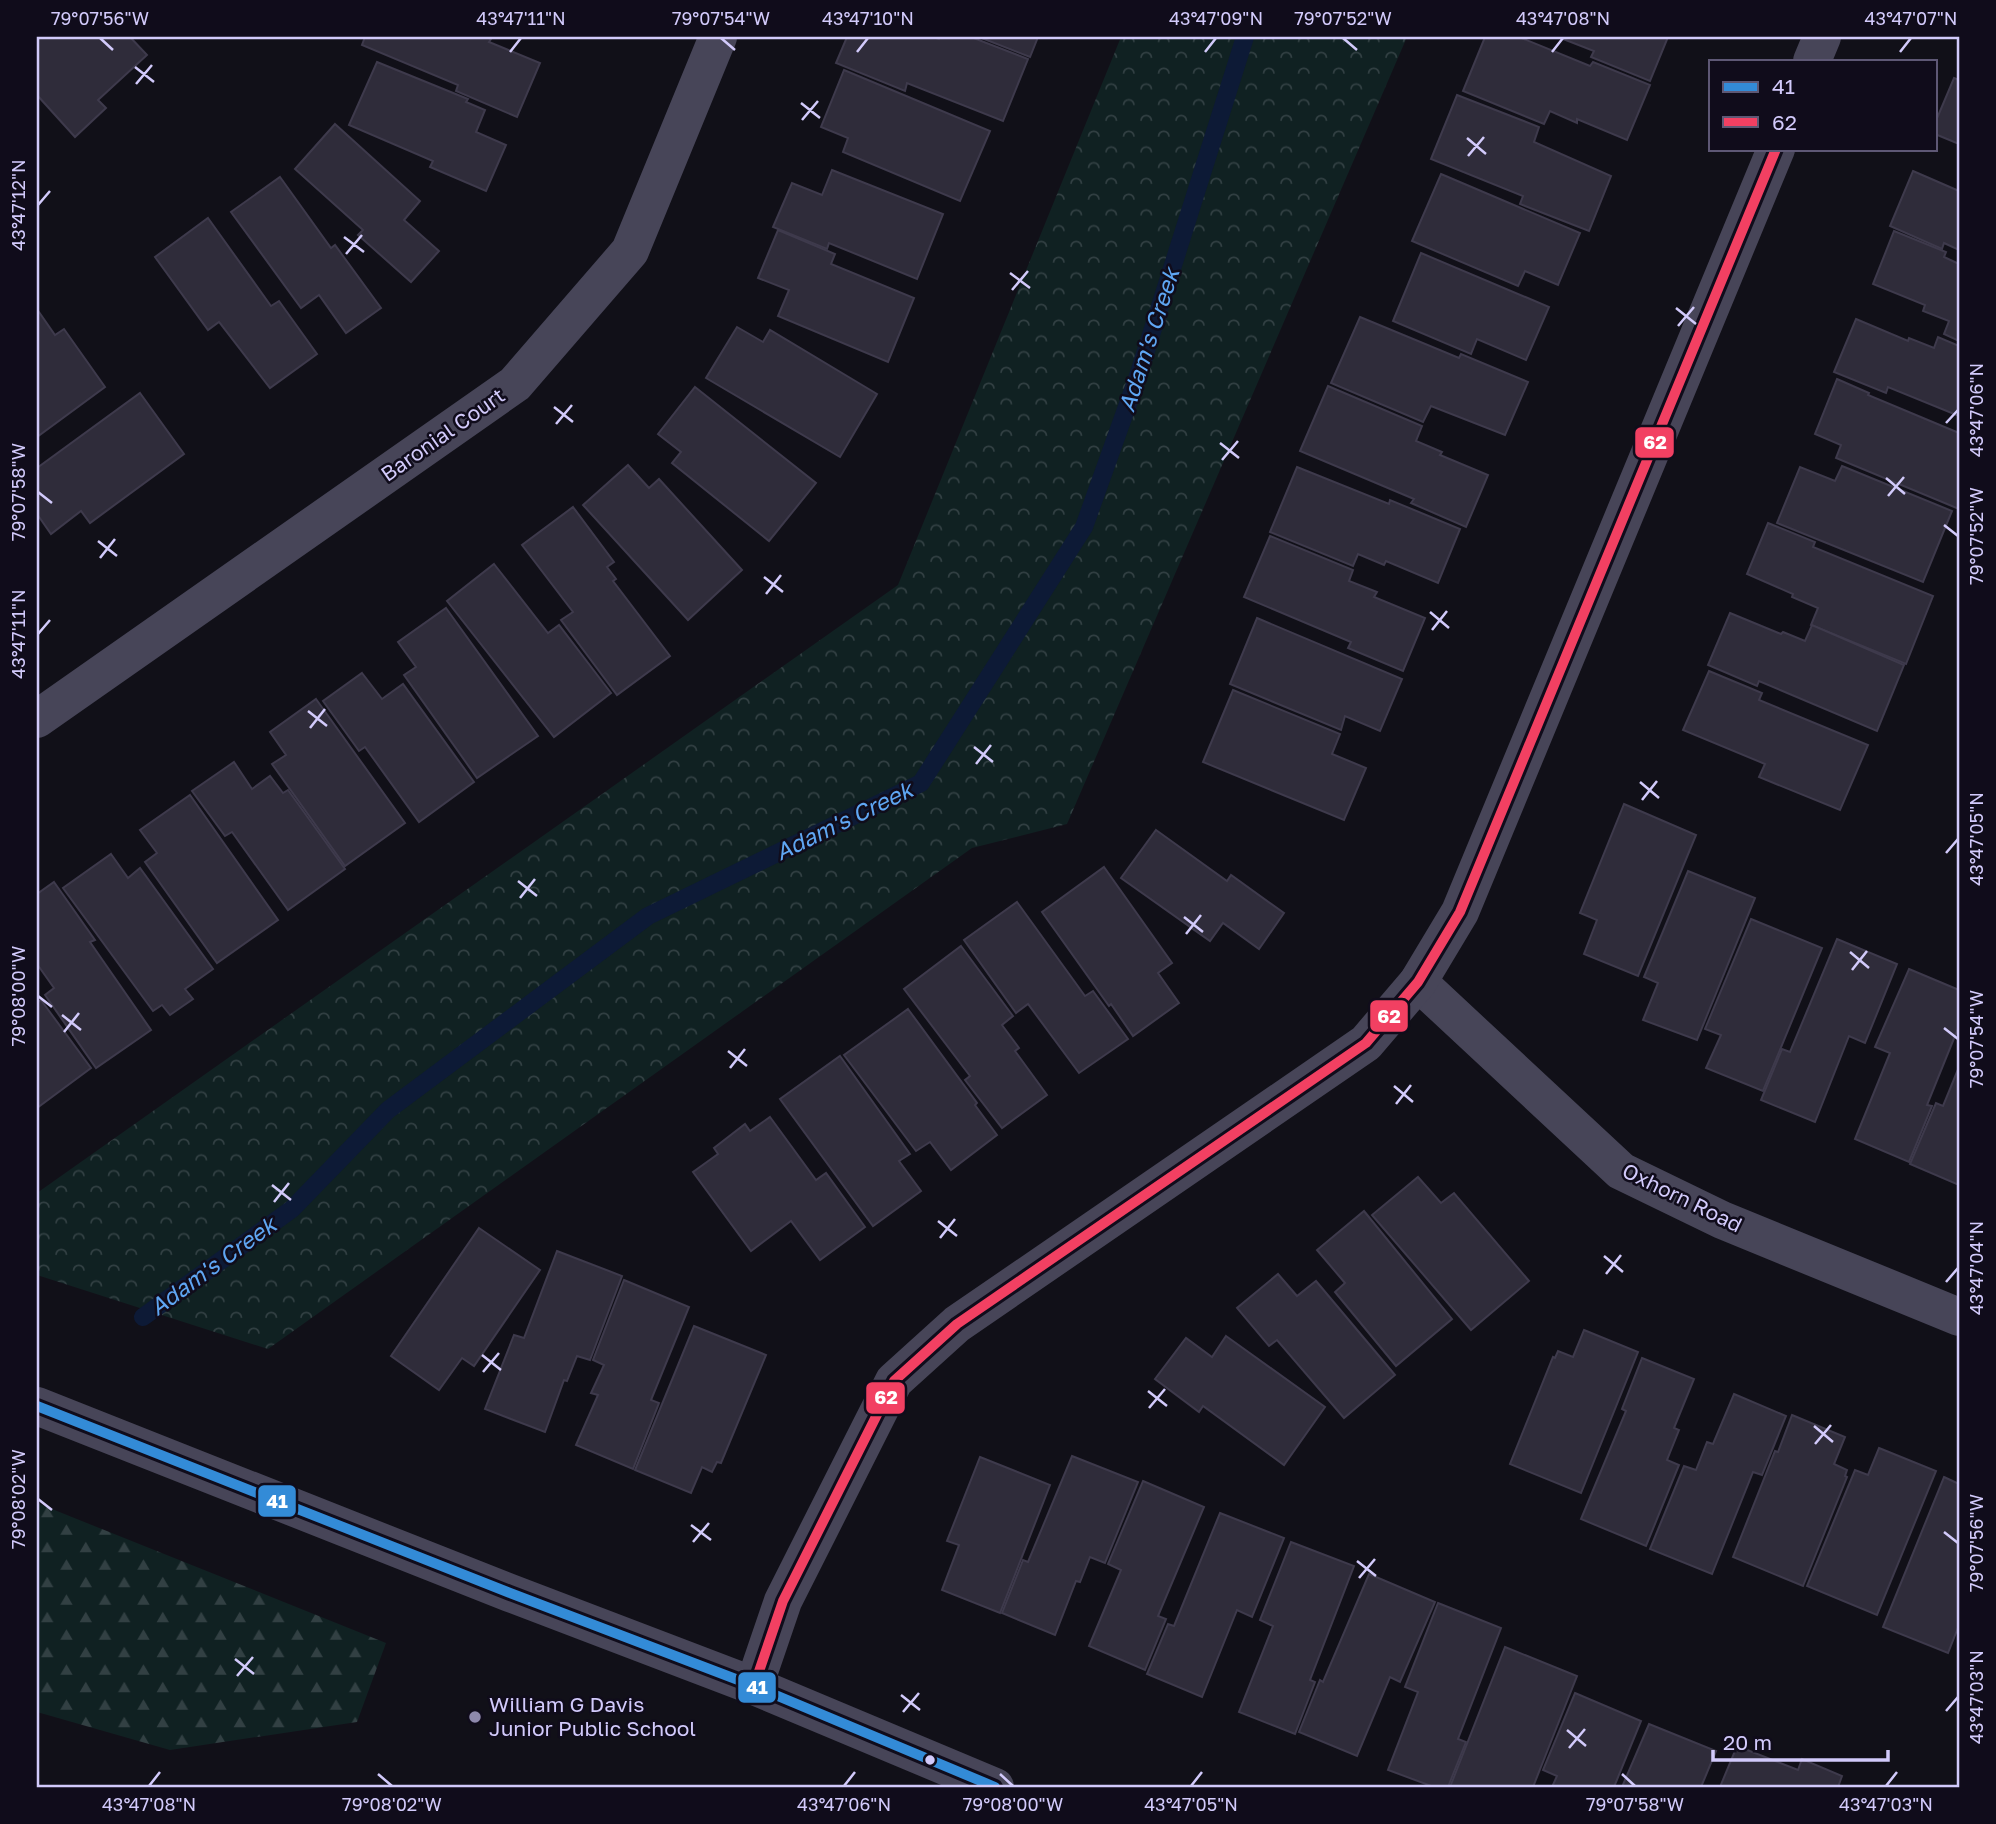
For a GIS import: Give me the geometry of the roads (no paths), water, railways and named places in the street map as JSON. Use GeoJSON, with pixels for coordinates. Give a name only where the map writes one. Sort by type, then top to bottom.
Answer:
{"type":"FeatureCollection","features":[{"type":"Feature","properties":{"kind":"street","name":"Baronial Court"},"geometry":{"type":"LineString","coordinates":[[37,719],[515,384],[630,251],[718,37]]}},
{"type":"Feature","properties":{"kind":"street"},"geometry":{"type":"LineString","coordinates":[[1812,60],[1822,37]]}},
{"type":"Feature","properties":{"kind":"street"},"geometry":{"type":"LineString","coordinates":[[754,1686],[783,1601],[894,1381],[957,1324],[1366,1043],[1418,982],[1460,912],[1776,150]]}},
{"type":"Feature","properties":{"kind":"street","name":"Oxhorn Road"},"geometry":{"type":"LineString","coordinates":[[1418,982],[1621,1171],[1722,1220],[1959,1317]]}},
{"type":"Feature","properties":{"kind":"street"},"geometry":{"type":"LineString","coordinates":[[38,1406],[497,1588],[754,1686],[995,1787]]}},
{"type":"Feature","properties":{"kind":"waterway","name":"Adam's Creek"},"geometry":{"type":"LineString","coordinates":[[143,1317],[292,1209],[388,1110],[648,916],[921,783],[1084,527],[1139,373],[1245,37]]}},
{"type":"Feature","properties":{"kind":"place","name":"William G Davis Junior Public School"},"geometry":{"type":"Point","coordinates":[475,1717]}}]}
